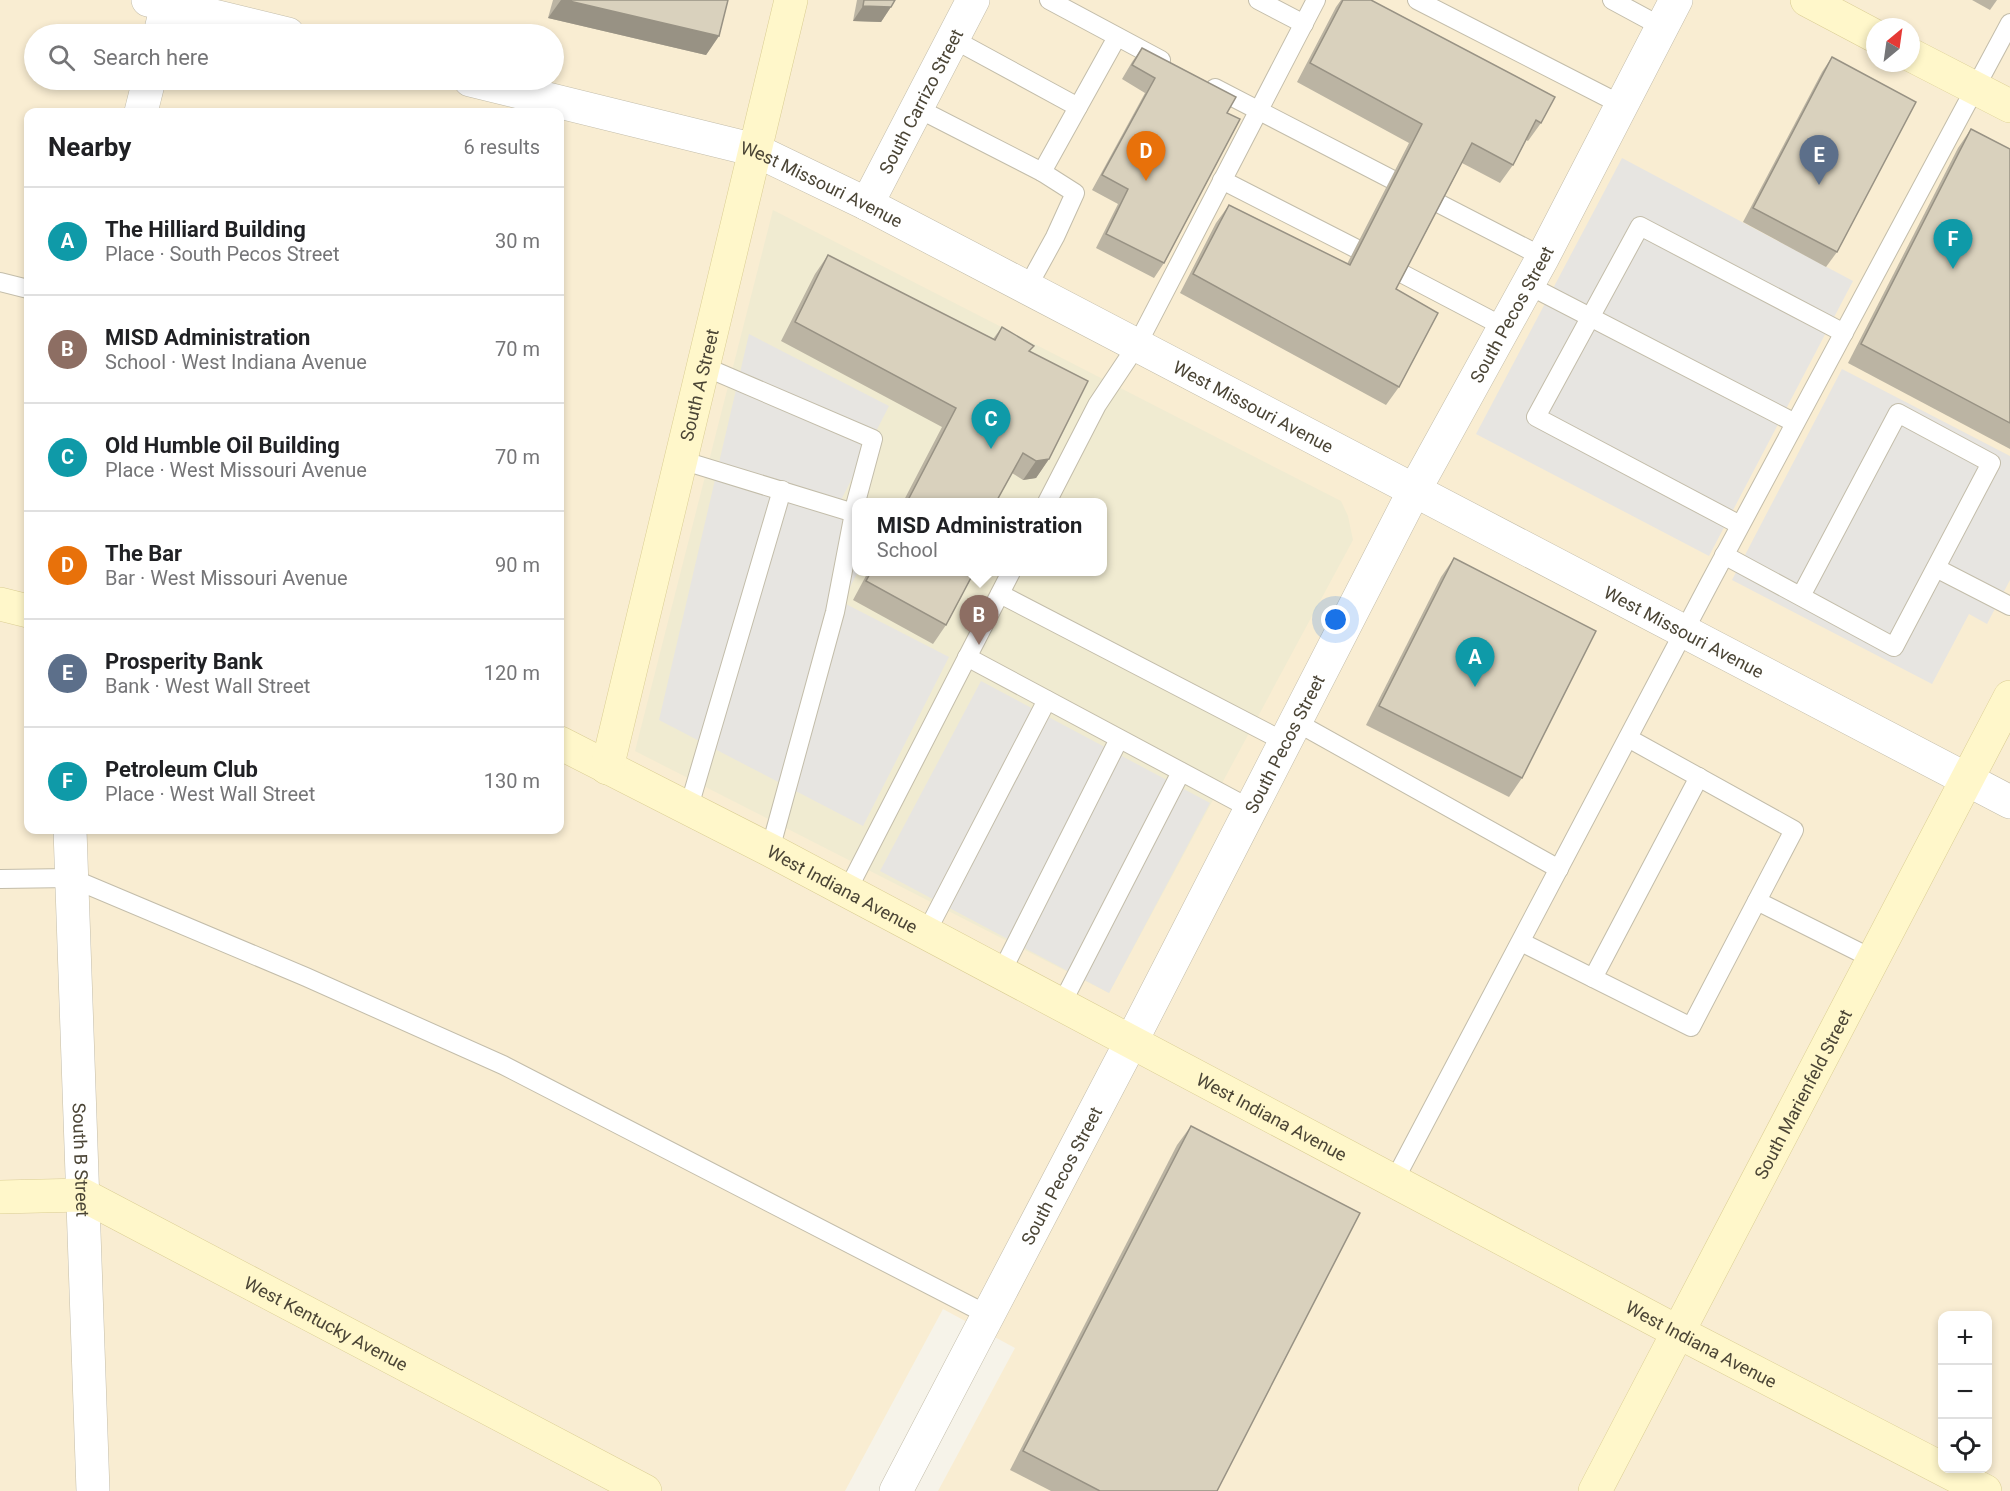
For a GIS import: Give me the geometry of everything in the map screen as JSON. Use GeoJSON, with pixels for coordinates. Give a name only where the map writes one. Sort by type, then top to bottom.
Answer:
{"type":"FeatureCollection","features":[{"type":"Feature","properties":{"kind":"street","name":"South A Street"},"geometry":{"type":"LineString","coordinates":[[607,768],[791,0]]}},
{"type":"Feature","properties":{"kind":"street","name":"South Carrizo Street"},"geometry":{"type":"LineString","coordinates":[[867,204],[973,0]]}},
{"type":"Feature","properties":{"kind":"street"},"geometry":{"type":"LineString","coordinates":[[1807,0],[1866,31]]}},
{"type":"Feature","properties":{"kind":"street"},"geometry":{"type":"LineString","coordinates":[[161,10],[235,24]]}},
{"type":"Feature","properties":{"kind":"street","name":"South Pecos Street"},"geometry":{"type":"LineString","coordinates":[[896,1491],[1131,1042],[1414,491],[1535,271],[1669,13]]}},
{"type":"Feature","properties":{"kind":"street"},"geometry":{"type":"LineString","coordinates":[[1920,60],[2010,106]]}},
{"type":"Feature","properties":{"kind":"street"},"geometry":{"type":"LineString","coordinates":[[142,108],[146,90]]}},
{"type":"Feature","properties":{"kind":"street","name":"West Missouri Avenue"},"geometry":{"type":"LineString","coordinates":[[511,90],[755,150],[867,204],[2010,802]]}},
{"type":"Feature","properties":{"kind":"street"},"geometry":{"type":"LineString","coordinates":[[0,604],[24,609]]}},
{"type":"Feature","properties":{"kind":"street","name":"South Marienfeld Street"},"geometry":{"type":"LineString","coordinates":[[1595,1491],[2010,697]]}},
{"type":"Feature","properties":{"kind":"street","name":"West Indiana Avenue"},"geometry":{"type":"LineString","coordinates":[[564,745],[770,850],[1678,1332],[1985,1491]]}},
{"type":"Feature","properties":{"kind":"street","name":"South B Street"},"geometry":{"type":"LineString","coordinates":[[69,834],[93,1491]]}},
{"type":"Feature","properties":{"kind":"street","name":"West Kentucky Avenue"},"geometry":{"type":"LineString","coordinates":[[0,1197],[83,1195],[645,1491]]}},
{"type":"Feature","properties":{"kind":"lane"},"geometry":{"type":"LineString","coordinates":[[1049,0],[1178,69]]}},
{"type":"Feature","properties":{"kind":"lane"},"geometry":{"type":"LineString","coordinates":[[1258,0],[1304,24]]}},
{"type":"Feature","properties":{"kind":"lane"},"geometry":{"type":"LineString","coordinates":[[1049,498],[1097,405],[1137,345],[1316,0]]}},
{"type":"Feature","properties":{"kind":"lane"},"geometry":{"type":"LineString","coordinates":[[1417,0],[1622,105]]}},
{"type":"Feature","properties":{"kind":"lane"},"geometry":{"type":"LineString","coordinates":[[1612,0],[1669,13]]}},
{"type":"Feature","properties":{"kind":"lane"},"geometry":{"type":"LineString","coordinates":[[1394,1181],[1724,555],[2010,23]]}},
{"type":"Feature","properties":{"kind":"lane"},"geometry":{"type":"LineString","coordinates":[[1042,172],[1118,37]]}},
{"type":"Feature","properties":{"kind":"lane"},"geometry":{"type":"LineString","coordinates":[[953,39],[1078,107]]}},
{"type":"Feature","properties":{"kind":"lane"},"geometry":{"type":"LineString","coordinates":[[1198,79],[1391,179]]}},
{"type":"Feature","properties":{"kind":"lane"},"geometry":{"type":"LineString","coordinates":[[917,108],[1042,172],[1076,193],[1027,288]]}},
{"type":"Feature","properties":{"kind":"lane"},"geometry":{"type":"LineString","coordinates":[[1222,180],[1355,248]]}},
{"type":"Feature","properties":{"kind":"lane"},"geometry":{"type":"LineString","coordinates":[[1438,203],[1535,271],[1591,317],[1796,423]]}},
{"type":"Feature","properties":{"kind":"lane"},"geometry":{"type":"LineString","coordinates":[[1740,525],[1536,417],[1640,226],[1844,333]]}},
{"type":"Feature","properties":{"kind":"lane"},"geometry":{"type":"LineString","coordinates":[[1401,273],[1504,327]]}},
{"type":"Feature","properties":{"kind":"lane"},"geometry":{"type":"LineString","coordinates":[[0,282],[24,288]]}},
{"type":"Feature","properties":{"kind":"lane"},"geometry":{"type":"LineString","coordinates":[[703,366],[873,439],[857,498]]}},
{"type":"Feature","properties":{"kind":"lane"},"geometry":{"type":"LineString","coordinates":[[1724,555],[1894,647],[1992,463],[1898,413],[1801,596]]}},
{"type":"Feature","properties":{"kind":"lane"},"geometry":{"type":"LineString","coordinates":[[681,460],[782,490],[852,505]]}},
{"type":"Feature","properties":{"kind":"lane"},"geometry":{"type":"LineString","coordinates":[[688,810],[782,490]]}},
{"type":"Feature","properties":{"kind":"lane"},"geometry":{"type":"LineString","coordinates":[[770,850],[835,612],[852,522]]}},
{"type":"Feature","properties":{"kind":"lane"},"geometry":{"type":"LineString","coordinates":[[1936,568],[2010,606]]}},
{"type":"Feature","properties":{"kind":"lane"},"geometry":{"type":"LineString","coordinates":[[847,891],[1009,576]]}},
{"type":"Feature","properties":{"kind":"lane"},"geometry":{"type":"LineString","coordinates":[[1000,594],[1290,732],[1559,869]]}},
{"type":"Feature","properties":{"kind":"lane"},"geometry":{"type":"LineString","coordinates":[[967,657],[1251,809]]}},
{"type":"Feature","properties":{"kind":"lane"},"geometry":{"type":"LineString","coordinates":[[927,933],[1047,700]]}},
{"type":"Feature","properties":{"kind":"lane"},"geometry":{"type":"LineString","coordinates":[[1521,942],[1691,1027],[1794,830],[1628,738]]}},
{"type":"Feature","properties":{"kind":"lane"},"geometry":{"type":"LineString","coordinates":[[1001,973],[1119,739]]}},
{"type":"Feature","properties":{"kind":"lane"},"geometry":{"type":"LineString","coordinates":[[1061,1005],[1181,772]]}},
{"type":"Feature","properties":{"kind":"lane"},"geometry":{"type":"LineString","coordinates":[[1593,978],[1699,777]]}},
{"type":"Feature","properties":{"kind":"lane"},"geometry":{"type":"LineString","coordinates":[[0,879],[71,878],[306,977],[503,1065],[988,1315]]}},
{"type":"Feature","properties":{"kind":"lane"},"geometry":{"type":"LineString","coordinates":[[1757,900],[1873,959]]}},
{"type":"Feature","properties":{"kind":"shaded area"},"geometry":{"type":"Polygon","coordinates":[[[0,0],[2010,0],[2010,1491],[938,1491],[1015,1348],[943,1309],[845,1491],[0,1491],[0,0]]]}},
{"type":"Feature","properties":{"kind":"shaded area"},"geometry":{"type":"Polygon","coordinates":[[[1622,158],[1853,281],[1709,556],[1476,434],[1622,158]]]}},
{"type":"Feature","properties":{"kind":"shaded area"},"geometry":{"type":"Polygon","coordinates":[[[773,210],[1341,501],[1348,516],[1353,540],[1109,993],[635,751],[773,210]]]}},
{"type":"Feature","properties":{"kind":"shaded area"},"geometry":{"type":"Polygon","coordinates":[[[749,334],[889,406],[838,506],[852,514],[852,576],[856,576],[842,602],[949,657],[863,826],[659,720],[749,334]]]}},
{"type":"Feature","properties":{"kind":"shaded area"},"geometry":{"type":"Polygon","coordinates":[[[1842,369],[2010,456],[2010,580],[1987,624],[1969,614],[1932,684],[1732,580],[1842,369]]]}},
{"type":"Feature","properties":{"kind":"shaded area"},"geometry":{"type":"Polygon","coordinates":[[[981,681],[1210,803],[1109,993],[880,871],[981,681]]]}},
{"type":"Feature","properties":{"kind":"building"},"geometry":{"type":"Polygon","coordinates":[[[565,0],[728,0],[719,36],[565,0]]]}},
{"type":"Feature","properties":{"kind":"building"},"geometry":{"type":"Polygon","coordinates":[[[864,0],[895,0],[891,7],[863,6],[864,0]]]}},
{"type":"Feature","properties":{"kind":"building"},"geometry":{"type":"Polygon","coordinates":[[[1343,0],[1371,0],[1555,97],[1541,123],[1536,120],[1513,165],[1472,143],[1396,289],[1438,313],[1399,387],[1193,274],[1229,205],[1350,265],[1422,124],[1310,63],[1343,0]]]}},
{"type":"Feature","properties":{"kind":"building"},"geometry":{"type":"Polygon","coordinates":[[[1142,48],[1236,97],[1227,113],[1240,119],[1164,263],[1106,234],[1128,189],[1102,175],[1155,78],[1132,65],[1142,48]]]}},
{"type":"Feature","properties":{"kind":"building"},"geometry":{"type":"Polygon","coordinates":[[[1832,57],[1916,102],[1837,252],[1753,208],[1832,57]]]}},
{"type":"Feature","properties":{"kind":"building"},"geometry":{"type":"Polygon","coordinates":[[[1971,129],[2010,149],[2010,423],[1861,344],[1971,129]]]}},
{"type":"Feature","properties":{"kind":"building"},"geometry":{"type":"Polygon","coordinates":[[[828,255],[995,340],[1002,327],[1034,346],[1029,351],[1088,381],[1049,459],[1036,461],[1023,453],[998,498],[909,498],[956,408],[795,322],[828,255]]]}},
{"type":"Feature","properties":{"kind":"building"},"geometry":{"type":"Polygon","coordinates":[[[1454,558],[1596,631],[1522,778],[1379,706],[1454,558]]]}},
{"type":"Feature","properties":{"kind":"building"},"geometry":{"type":"Polygon","coordinates":[[[869,576],[972,576],[946,625],[866,581],[869,576]]]}},
{"type":"Feature","properties":{"kind":"building"},"geometry":{"type":"Polygon","coordinates":[[[1191,1126],[1360,1213],[1217,1491],[1100,1491],[1023,1451],[1191,1126]]]}},
{"type":"Feature","properties":{"kind":"place","name":"The Bar"},"geometry":{"type":"Point","coordinates":[1146,181]}},
{"type":"Feature","properties":{"kind":"place","name":"Prosperity Bank"},"geometry":{"type":"Point","coordinates":[1819,185]}},
{"type":"Feature","properties":{"kind":"place","name":"Petroleum Club"},"geometry":{"type":"Point","coordinates":[1953,269]}},
{"type":"Feature","properties":{"kind":"place","name":"Old Humble Oil Building"},"geometry":{"type":"Point","coordinates":[991,449]}},
{"type":"Feature","properties":{"kind":"place","name":"MISD Administration"},"geometry":{"type":"Point","coordinates":[979,645]}},
{"type":"Feature","properties":{"kind":"place","name":"The Hilliard Building"},"geometry":{"type":"Point","coordinates":[1475,687]}}]}
